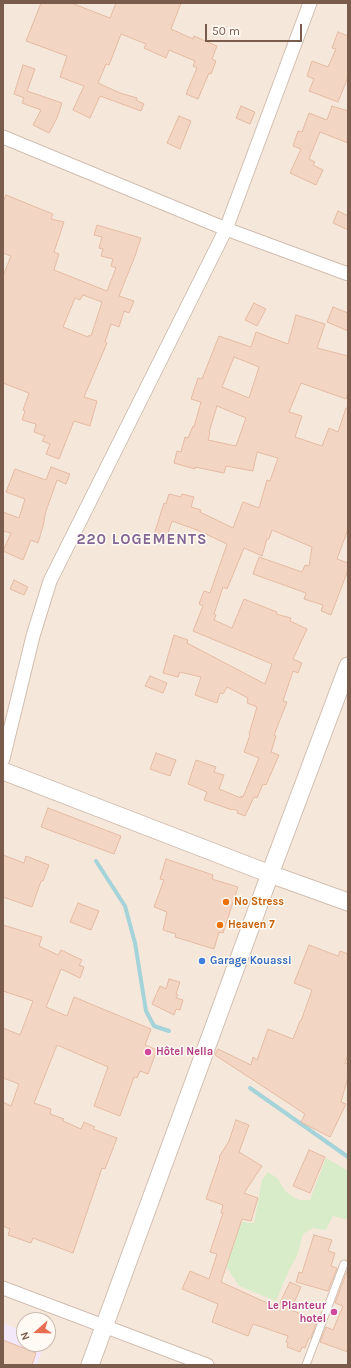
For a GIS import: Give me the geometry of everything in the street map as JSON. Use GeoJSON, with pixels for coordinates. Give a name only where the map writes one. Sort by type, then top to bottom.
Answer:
{"type":"FeatureCollection","features":[{"type":"Feature","properties":{"kind":"street"},"geometry":{"type":"LineString","coordinates":[[3,759],[32,636],[50,581],[226,229],[310,3]]}},
{"type":"Feature","properties":{"kind":"street"},"geometry":{"type":"LineString","coordinates":[[3,137],[226,229],[348,274]]}},
{"type":"Feature","properties":{"kind":"street"},"geometry":{"type":"LineString","coordinates":[[90,1365],[348,666]]}},
{"type":"Feature","properties":{"kind":"street"},"geometry":{"type":"LineString","coordinates":[[3,771],[270,874],[348,902]]}},
{"type":"Feature","properties":{"kind":"street"},"geometry":{"type":"LineString","coordinates":[[3,1288],[207,1365]]}},
{"type":"Feature","properties":{"kind":"lane"},"geometry":{"type":"LineString","coordinates":[[306,1365],[344,1264]]}},
{"type":"Feature","properties":{"kind":"shaded area"},"geometry":{"type":"Polygon","coordinates":[[[3,3],[348,3],[348,1365],[3,1365],[3,3]]]}},
{"type":"Feature","properties":{"kind":"shaded area"},"geometry":{"type":"Polygon","coordinates":[[[3,1323],[16,1328],[16,1352],[41,1352],[37,1365],[3,1365],[3,1323]]]}},
{"type":"Feature","properties":{"kind":"green space"},"geometry":{"type":"Polygon","coordinates":[[[326,1158],[348,1171],[348,1220],[333,1216],[326,1230],[313,1228],[303,1234],[297,1256],[289,1270],[276,1301],[239,1286],[226,1266],[241,1222],[254,1223],[262,1180],[268,1172],[277,1178],[286,1192],[299,1200],[310,1200],[326,1158]]]}},
{"type":"Feature","properties":{"kind":"building"},"geometry":{"type":"Polygon","coordinates":[[[41,3],[71,3],[110,18],[116,3],[181,3],[171,29],[193,39],[194,36],[217,46],[212,59],[216,61],[198,99],[186,94],[197,68],[193,66],[195,61],[169,50],[166,58],[144,48],[146,44],[121,34],[109,65],[106,64],[98,83],[120,93],[137,98],[136,100],[144,104],[141,111],[100,96],[90,118],[73,110],[84,86],[60,77],[67,56],[26,41],[41,3]]]}},
{"type":"Feature","properties":{"kind":"building"},"geometry":{"type":"Polygon","coordinates":[[[338,32],[348,36],[348,77],[338,102],[309,91],[314,79],[307,76],[312,61],[328,67],[336,49],[332,48],[338,32]]]}},
{"type":"Feature","properties":{"kind":"building"},"geometry":{"type":"Polygon","coordinates":[[[23,65],[35,69],[27,91],[62,103],[57,118],[49,133],[33,125],[41,110],[22,103],[24,98],[14,94],[23,65]]]}},
{"type":"Feature","properties":{"kind":"building"},"geometry":{"type":"Polygon","coordinates":[[[241,106],[255,112],[250,124],[236,118],[241,106]]]}},
{"type":"Feature","properties":{"kind":"building"},"geometry":{"type":"Polygon","coordinates":[[[332,106],[348,111],[348,143],[320,132],[309,159],[315,162],[313,165],[323,170],[316,185],[290,173],[301,149],[293,146],[298,131],[302,132],[309,113],[327,120],[332,106]]]}},
{"type":"Feature","properties":{"kind":"building"},"geometry":{"type":"Polygon","coordinates":[[[179,116],[191,121],[180,149],[167,143],[179,116]]]}},
{"type":"Feature","properties":{"kind":"building"},"geometry":{"type":"Polygon","coordinates":[[[6,195],[53,214],[51,219],[64,222],[54,252],[59,254],[54,270],[107,291],[116,268],[111,266],[113,259],[101,256],[103,249],[99,248],[102,237],[94,235],[97,225],[141,238],[119,296],[134,301],[129,313],[124,311],[119,327],[111,324],[105,342],[107,343],[84,397],[97,401],[90,426],[74,421],[59,459],[46,454],[50,444],[42,441],[45,436],[34,432],[36,424],[22,420],[25,411],[23,410],[29,393],[3,383],[3,276],[11,256],[3,253],[3,202],[6,195]],[[83,295],[80,300],[75,298],[63,327],[88,337],[89,335],[91,336],[102,302],[83,295]]]}},
{"type":"Feature","properties":{"kind":"building"},"geometry":{"type":"Polygon","coordinates":[[[338,211],[348,216],[348,230],[333,223],[338,211]]]}},
{"type":"Feature","properties":{"kind":"building"},"geometry":{"type":"Polygon","coordinates":[[[254,303],[266,309],[257,326],[245,320],[254,303]]]}},
{"type":"Feature","properties":{"kind":"building"},"geometry":{"type":"Polygon","coordinates":[[[333,307],[348,313],[348,331],[327,322],[333,307]]]}},
{"type":"Feature","properties":{"kind":"building"},"geometry":{"type":"Polygon","coordinates":[[[296,315],[325,324],[317,348],[348,356],[348,393],[346,399],[301,383],[289,412],[302,416],[295,437],[322,446],[329,428],[338,432],[346,408],[348,408],[348,529],[337,559],[348,563],[348,570],[331,615],[321,611],[323,605],[304,599],[306,593],[253,574],[259,557],[302,572],[305,565],[309,566],[312,547],[272,530],[269,539],[267,539],[262,556],[244,548],[227,589],[223,587],[214,614],[216,615],[214,620],[232,628],[244,599],[277,612],[276,614],[291,618],[290,621],[307,629],[293,659],[302,663],[298,673],[293,671],[283,701],[287,702],[274,735],[276,736],[271,752],[279,755],[266,785],[263,784],[257,798],[254,797],[245,816],[237,813],[238,811],[233,809],[232,810],[204,800],[207,792],[188,784],[196,760],[216,767],[214,772],[224,775],[219,789],[241,798],[241,796],[243,797],[259,758],[244,752],[257,707],[247,703],[248,698],[227,687],[223,694],[220,693],[217,703],[195,695],[201,677],[180,672],[178,677],[163,673],[174,635],[188,640],[187,643],[265,684],[272,664],[193,631],[203,606],[199,604],[204,591],[210,593],[227,544],[197,530],[172,521],[165,542],[153,538],[164,503],[166,504],[169,494],[181,497],[182,494],[194,497],[191,507],[201,510],[200,512],[233,528],[243,502],[259,508],[267,480],[270,481],[278,458],[257,452],[253,471],[226,466],[224,473],[195,467],[195,469],[174,463],[177,451],[181,452],[185,437],[188,438],[193,426],[194,427],[201,402],[191,399],[198,378],[202,379],[219,336],[251,347],[256,332],[288,344],[296,315]],[[234,357],[222,387],[249,398],[259,367],[234,357]],[[217,406],[208,440],[236,446],[246,418],[217,406]]]}},
{"type":"Feature","properties":{"kind":"building"},"geometry":{"type":"Polygon","coordinates":[[[51,467],[70,474],[66,484],[57,480],[46,511],[38,543],[31,540],[23,560],[3,551],[11,533],[3,531],[3,512],[19,518],[25,499],[6,492],[15,469],[46,480],[51,467]]]}},
{"type":"Feature","properties":{"kind":"building"},"geometry":{"type":"Polygon","coordinates":[[[14,580],[28,587],[24,595],[10,589],[14,580]]]}},
{"type":"Feature","properties":{"kind":"building"},"geometry":{"type":"Polygon","coordinates":[[[150,676],[167,683],[163,693],[145,686],[150,676]]]}},
{"type":"Feature","properties":{"kind":"building"},"geometry":{"type":"Polygon","coordinates":[[[156,753],[176,760],[170,776],[150,769],[156,753]]]}},
{"type":"Feature","properties":{"kind":"building"},"geometry":{"type":"Polygon","coordinates":[[[48,808],[121,836],[114,854],[41,827],[48,808]]]}},
{"type":"Feature","properties":{"kind":"building"},"geometry":{"type":"Polygon","coordinates":[[[3,855],[24,863],[26,856],[49,865],[43,881],[41,881],[32,907],[3,897],[3,855]]]}},
{"type":"Feature","properties":{"kind":"building"},"geometry":{"type":"Polygon","coordinates":[[[166,859],[213,875],[212,879],[238,887],[223,933],[219,932],[214,949],[175,937],[176,934],[163,930],[167,912],[154,907],[164,880],[160,879],[166,859]]]}},
{"type":"Feature","properties":{"kind":"building"},"geometry":{"type":"Polygon","coordinates":[[[78,903],[99,911],[91,930],[70,922],[78,903]]]}},
{"type":"Feature","properties":{"kind":"building"},"geometry":{"type":"Polygon","coordinates":[[[3,925],[42,937],[39,946],[58,955],[61,950],[82,960],[79,965],[84,967],[80,978],[61,969],[46,1007],[67,1016],[74,997],[151,1029],[145,1045],[157,1050],[148,1074],[140,1071],[137,1078],[134,1077],[120,1116],[94,1106],[108,1067],[57,1045],[34,1103],[51,1109],[50,1114],[64,1119],[63,1121],[81,1129],[84,1122],[95,1127],[93,1129],[117,1138],[105,1169],[102,1168],[73,1253],[33,1238],[31,1243],[8,1235],[10,1229],[3,1226],[3,1102],[11,1106],[19,1084],[3,1078],[3,1028],[20,1035],[33,1001],[3,991],[3,925]]]}},
{"type":"Feature","properties":{"kind":"building"},"geometry":{"type":"Polygon","coordinates":[[[309,945],[338,956],[340,951],[348,954],[348,1055],[345,1063],[348,1064],[348,1077],[341,1102],[346,1104],[330,1137],[301,1122],[305,1114],[215,1055],[218,1049],[251,1065],[253,1057],[257,1060],[268,1029],[293,1039],[312,990],[294,983],[309,945]]]}},
{"type":"Feature","properties":{"kind":"building"},"geometry":{"type":"Polygon","coordinates":[[[169,979],[180,982],[176,994],[178,995],[176,998],[183,1000],[180,1010],[176,1009],[174,1015],[152,1004],[160,986],[166,989],[169,979]]]}},
{"type":"Feature","properties":{"kind":"building"},"geometry":{"type":"Polygon","coordinates":[[[236,1120],[249,1125],[239,1152],[262,1166],[244,1193],[258,1198],[251,1221],[242,1219],[221,1282],[278,1307],[290,1282],[301,1287],[291,1310],[314,1319],[312,1322],[316,1323],[311,1338],[309,1338],[305,1348],[302,1347],[300,1352],[287,1347],[288,1343],[286,1342],[288,1336],[253,1324],[248,1336],[212,1322],[218,1304],[182,1289],[190,1271],[209,1279],[217,1254],[210,1252],[223,1213],[221,1213],[223,1205],[206,1199],[220,1158],[219,1157],[229,1141],[236,1120]]]}},
{"type":"Feature","properties":{"kind":"building"},"geometry":{"type":"Polygon","coordinates":[[[309,1150],[325,1157],[310,1193],[293,1186],[309,1150]]]}},
{"type":"Feature","properties":{"kind":"building"},"geometry":{"type":"Polygon","coordinates":[[[314,1235],[332,1240],[328,1251],[335,1253],[331,1266],[337,1268],[328,1291],[296,1282],[299,1272],[302,1273],[314,1235]]]}},
{"type":"Feature","properties":{"kind":"building"},"geometry":{"type":"Polygon","coordinates":[[[347,1271],[348,1352],[320,1342],[326,1327],[333,1330],[343,1306],[335,1303],[347,1271]]]}},
{"type":"Feature","properties":{"kind":"building"},"geometry":{"type":"Polygon","coordinates":[[[3,1340],[16,1345],[16,1352],[36,1353],[32,1365],[3,1365],[3,1340]]]}},
{"type":"Feature","properties":{"kind":"waterway"},"geometry":{"type":"LineString","coordinates":[[96,861],[125,906],[135,943],[146,1011],[154,1026],[169,1031]]}},
{"type":"Feature","properties":{"kind":"waterway"},"geometry":{"type":"LineString","coordinates":[[250,1088],[348,1157]]}},
{"type":"Feature","properties":{"kind":"place","name":"No Stress"},"geometry":{"type":"Point","coordinates":[226,902]}},
{"type":"Feature","properties":{"kind":"place","name":"Heaven 7"},"geometry":{"type":"Point","coordinates":[220,925]}},
{"type":"Feature","properties":{"kind":"place","name":"Garage Kouassi"},"geometry":{"type":"Point","coordinates":[202,961]}},
{"type":"Feature","properties":{"kind":"place","name":"Hôtel Nella"},"geometry":{"type":"Point","coordinates":[148,1052]}},
{"type":"Feature","properties":{"kind":"place","name":"Le Planteur hotel"},"geometry":{"type":"Point","coordinates":[334,1312]}},
{"type":"Feature","properties":{"kind":"district","name":"220 LOGEMENTS"},"geometry":{"type":"Point","coordinates":[142,540]}}]}
